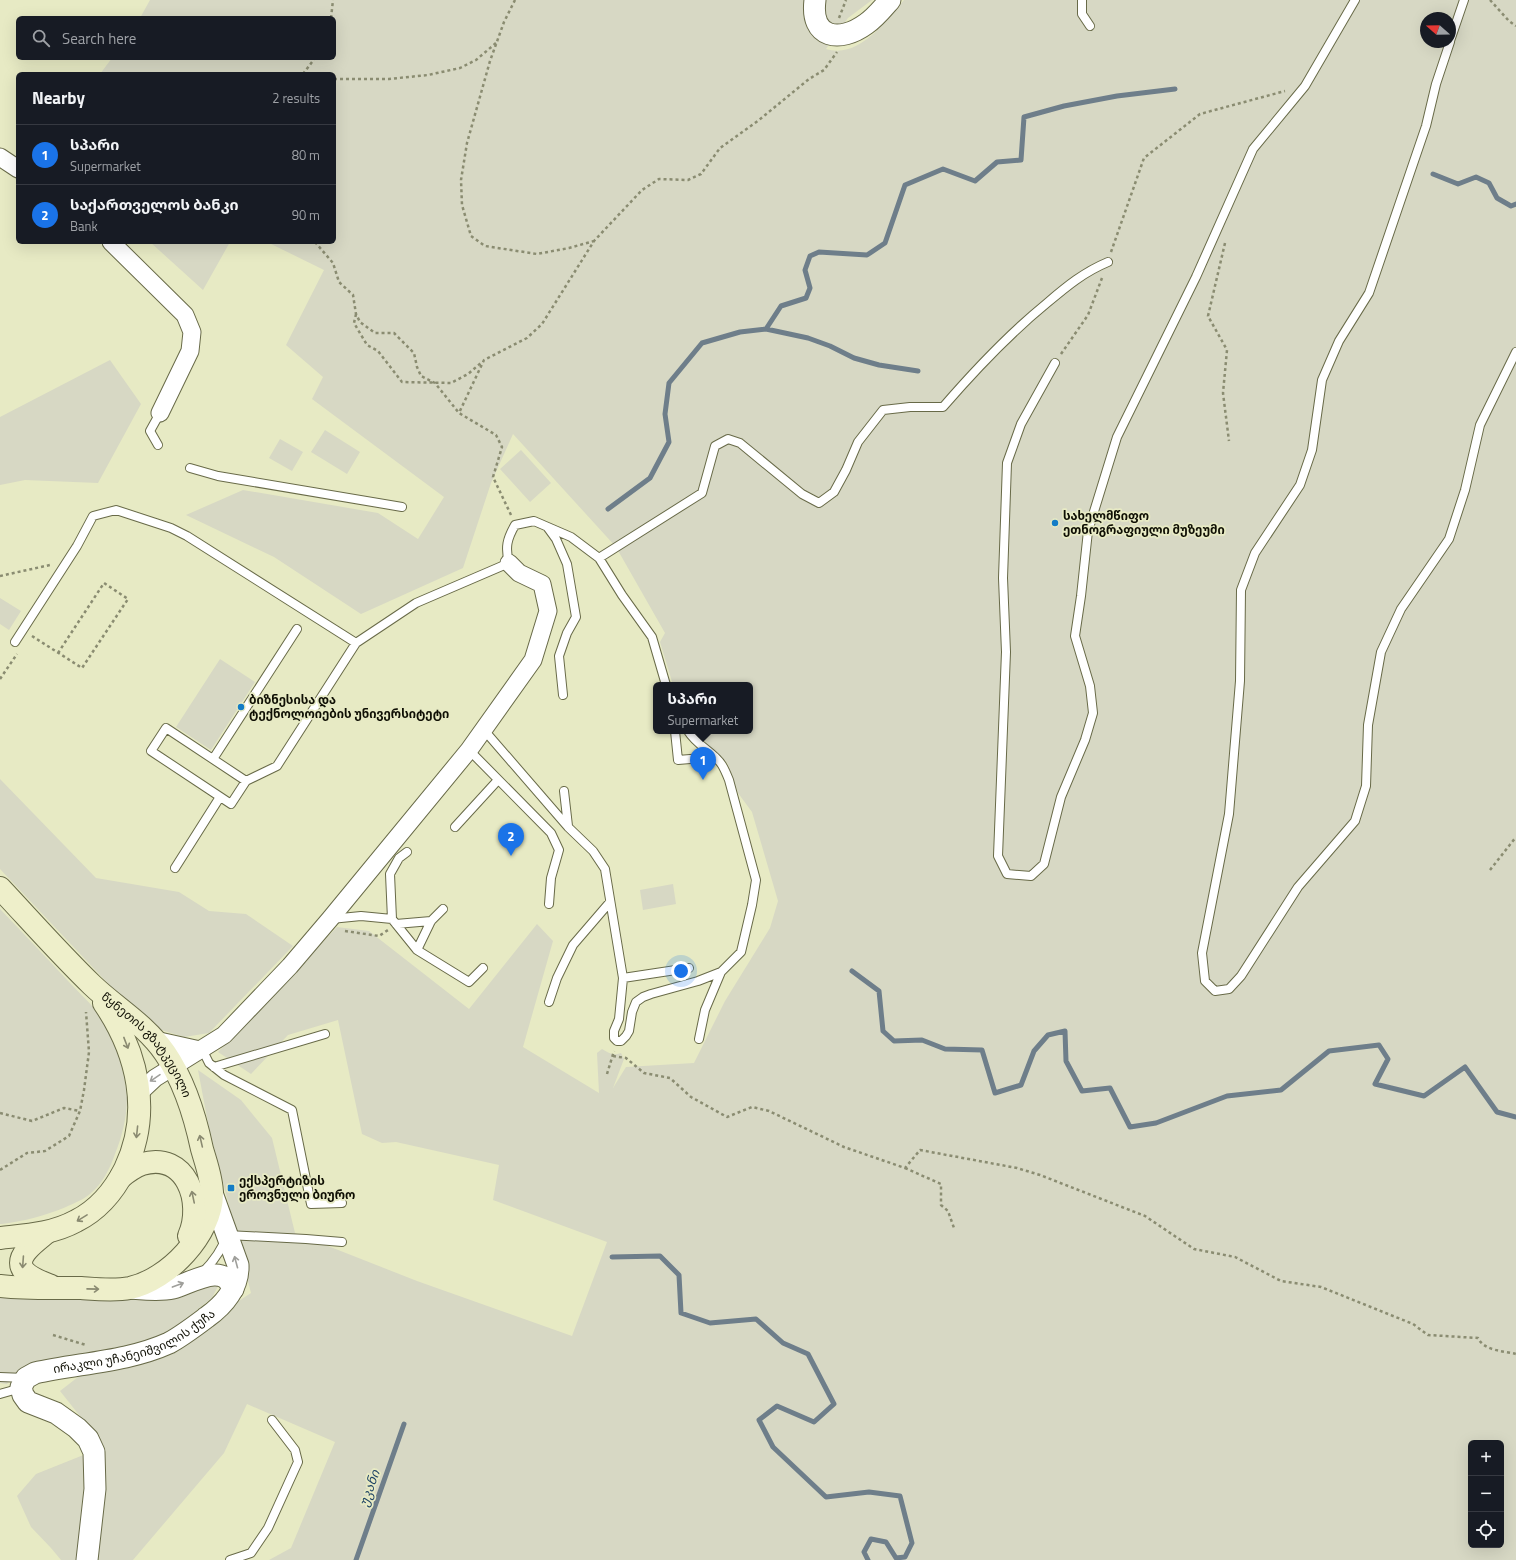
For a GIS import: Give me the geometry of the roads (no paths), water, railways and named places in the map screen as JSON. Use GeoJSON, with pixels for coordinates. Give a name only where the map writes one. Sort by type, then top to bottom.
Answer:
{"type":"FeatureCollection","features":[{"type":"Feature","properties":{"kind":"main road"},"geometry":{"type":"LineString","coordinates":[[0,888],[89,995]]}},
{"type":"Feature","properties":{"kind":"main road","name":"წყნეთის გზატკეცილი"},"geometry":{"type":"LineString","coordinates":[[0,1286],[21,1289],[130,1288],[151,1280],[178,1261],[200,1234],[210,1210],[212,1193],[197,1127],[183,1084],[174,1067],[155,1040],[117,1005],[89,995]]}},
{"type":"Feature","properties":{"kind":"main road","name":"წყნეთის გზატკეცილი"},"geometry":{"type":"LineString","coordinates":[[0,1238],[46,1233],[76,1221],[90,1213],[110,1193],[121,1177],[132,1153],[137,1137],[139,1093],[134,1068],[121,1031],[89,995]]}},
{"type":"Feature","properties":{"kind":"main road"},"geometry":{"type":"LineString","coordinates":[[121,1177],[132,1168],[143,1164],[153,1163],[170,1166],[178,1170],[185,1177],[190,1186],[194,1201],[194,1217],[192,1230],[178,1261]]}},
{"type":"Feature","properties":{"kind":"main road"},"geometry":{"type":"LineString","coordinates":[[46,1233],[26,1250],[22,1263],[23,1271],[28,1276],[56,1288]]}},
{"type":"Feature","properties":{"kind":"street"},"geometry":{"type":"LineString","coordinates":[[815,0],[814,8],[816,21],[820,28],[829,34],[838,35],[846,34],[866,24],[890,0]]}},
{"type":"Feature","properties":{"kind":"street"},"geometry":{"type":"LineString","coordinates":[[0,157],[16,168]]}},
{"type":"Feature","properties":{"kind":"street"},"geometry":{"type":"LineString","coordinates":[[113,244],[185,315],[192,332],[190,351],[160,413]]}},
{"type":"Feature","properties":{"kind":"street"},"geometry":{"type":"LineString","coordinates":[[139,1093],[155,1078],[224,1035],[290,966],[469,750],[533,660],[548,611],[542,584],[519,573],[509,563]]}},
{"type":"Feature","properties":{"kind":"street"},"geometry":{"type":"LineString","coordinates":[[155,1040],[201,1050]]}},
{"type":"Feature","properties":{"kind":"street","name":"ირაკლი უჩანეიშვილის ქუჩა"},"geometry":{"type":"LineString","coordinates":[[24,1383],[35,1373],[144,1352],[169,1343],[216,1311],[228,1298],[233,1289],[238,1274],[238,1265],[212,1193]]}},
{"type":"Feature","properties":{"kind":"street"},"geometry":{"type":"LineString","coordinates":[[130,1288],[154,1290],[174,1288],[198,1278],[212,1275],[225,1277],[230,1282],[233,1289]]}},
{"type":"Feature","properties":{"kind":"street"},"geometry":{"type":"LineString","coordinates":[[24,1383],[23,1395],[28,1402],[56,1413],[77,1428],[88,1439],[94,1452],[95,1490],[87,1560]]}},
{"type":"Feature","properties":{"kind":"lane"},"geometry":{"type":"LineString","coordinates":[[1082,0],[1082,14],[1090,26]]}},
{"type":"Feature","properties":{"kind":"lane"},"geometry":{"type":"LineString","coordinates":[[1055,363],[1021,424],[1007,463],[1003,578],[1006,652],[998,856],[1007,874],[1030,876],[1044,864],[1061,797],[1085,740],[1093,713],[1090,686],[1075,636],[1088,531],[1117,437],[1196,277],[1253,150],[1305,86],[1355,0]]}},
{"type":"Feature","properties":{"kind":"lane"},"geometry":{"type":"LineString","coordinates":[[1456,23],[1464,0]]}},
{"type":"Feature","properties":{"kind":"lane"},"geometry":{"type":"LineString","coordinates":[[1448,48],[1436,84],[1426,126],[1369,293],[1339,341],[1322,380],[1312,450],[1300,485],[1255,553],[1241,590],[1240,681],[1229,814],[1202,953],[1205,981],[1215,991],[1229,989],[1242,976],[1298,887],[1355,821],[1366,786],[1368,725],[1381,652],[1401,609],[1449,539],[1465,490],[1480,425],[1516,352]]}},
{"type":"Feature","properties":{"kind":"lane"},"geometry":{"type":"LineString","coordinates":[[599,558],[702,493],[715,446],[728,439],[740,443],[802,494],[820,503],[834,492],[846,470],[858,442],[883,410],[910,407],[943,407],[986,359],[1027,319],[1078,277],[1089,270],[1108,262]]}},
{"type":"Feature","properties":{"kind":"lane"},"geometry":{"type":"LineString","coordinates":[[158,446],[150,431],[160,413]]}},
{"type":"Feature","properties":{"kind":"lane"},"geometry":{"type":"LineString","coordinates":[[190,468],[218,476],[402,507]]}},
{"type":"Feature","properties":{"kind":"lane"},"geometry":{"type":"LineString","coordinates":[[15,642],[67,562],[93,516],[116,510],[144,518],[171,528],[187,536],[356,643]]}},
{"type":"Feature","properties":{"kind":"lane"},"geometry":{"type":"LineString","coordinates":[[246,781],[166,728],[151,751],[231,804],[246,781],[277,766],[356,643],[416,603],[509,563],[506,550],[510,533],[515,525],[534,522],[547,527],[571,537],[599,558],[622,595],[652,637],[665,682]]}},
{"type":"Feature","properties":{"kind":"lane"},"geometry":{"type":"LineString","coordinates":[[547,527],[556,539],[567,564],[576,616],[567,634],[559,656],[563,695]]}},
{"type":"Feature","properties":{"kind":"lane"},"geometry":{"type":"LineString","coordinates":[[213,758],[297,629]]}},
{"type":"Feature","properties":{"kind":"lane"},"geometry":{"type":"LineString","coordinates":[[484,730],[568,827],[593,850],[605,869],[623,978],[619,1019],[614,1031],[614,1038],[617,1041],[621,1041],[626,1036],[636,1002],[643,997],[698,981],[721,972]]}},
{"type":"Feature","properties":{"kind":"lane"},"geometry":{"type":"LineString","coordinates":[[675,734],[678,760],[715,757]]}},
{"type":"Feature","properties":{"kind":"lane"},"geometry":{"type":"LineString","coordinates":[[690,734],[694,740],[722,764],[729,780],[756,880],[741,952],[721,972],[705,1010],[699,1039]]}},
{"type":"Feature","properties":{"kind":"lane"},"geometry":{"type":"LineString","coordinates":[[469,750],[551,833],[559,850],[551,878],[549,904]]}},
{"type":"Feature","properties":{"kind":"lane"},"geometry":{"type":"LineString","coordinates":[[455,826],[498,780]]}},
{"type":"Feature","properties":{"kind":"lane"},"geometry":{"type":"LineString","coordinates":[[564,791],[568,827]]}},
{"type":"Feature","properties":{"kind":"lane"},"geometry":{"type":"LineString","coordinates":[[175,868],[220,797]]}},
{"type":"Feature","properties":{"kind":"lane"},"geometry":{"type":"LineString","coordinates":[[407,852],[399,858],[390,874],[394,922],[417,950],[469,982],[483,968]]}},
{"type":"Feature","properties":{"kind":"lane"},"geometry":{"type":"LineString","coordinates":[[549,1002],[557,978],[573,945],[610,902]]}},
{"type":"Feature","properties":{"kind":"lane"},"geometry":{"type":"LineString","coordinates":[[417,950],[431,921],[443,909]]}},
{"type":"Feature","properties":{"kind":"lane"},"geometry":{"type":"LineString","coordinates":[[330,919],[361,916],[394,922],[431,921]]}},
{"type":"Feature","properties":{"kind":"lane"},"geometry":{"type":"LineString","coordinates":[[623,978],[689,968]]}},
{"type":"Feature","properties":{"kind":"lane"},"geometry":{"type":"LineString","coordinates":[[214,1067],[324,1034]]}},
{"type":"Feature","properties":{"kind":"lane"},"geometry":{"type":"LineString","coordinates":[[201,1050],[209,1063],[224,1075],[292,1110],[311,1204],[342,1203]]}},
{"type":"Feature","properties":{"kind":"lane"},"geometry":{"type":"LineString","coordinates":[[198,1278],[216,1258],[223,1247],[227,1235],[342,1242]]}},
{"type":"Feature","properties":{"kind":"lane","name":"ირაკლი უჩანეიშვილის ქუჩა"},"geometry":{"type":"LineString","coordinates":[[0,1377],[24,1383]]}},
{"type":"Feature","properties":{"kind":"lane"},"geometry":{"type":"LineString","coordinates":[[0,1394],[24,1383]]}},
{"type":"Feature","properties":{"kind":"lane"},"geometry":{"type":"LineString","coordinates":[[230,1560],[251,1553],[268,1528],[298,1462],[295,1450],[272,1420]]}},
{"type":"Feature","properties":{"kind":"waterway"},"geometry":{"type":"LineString","coordinates":[[608,509],[650,478],[669,442],[665,414],[669,383],[702,343],[740,332],[766,329],[781,306],[806,298],[810,288],[805,270],[810,256],[819,252],[867,255],[885,243],[905,185],[943,169],[975,181],[997,162],[1021,160],[1024,117],[1064,106],[1117,96],[1175,89]]}},
{"type":"Feature","properties":{"kind":"waterway"},"geometry":{"type":"LineString","coordinates":[[1433,174],[1458,184],[1476,177],[1489,183],[1497,198],[1511,206],[1516,204]]}},
{"type":"Feature","properties":{"kind":"waterway"},"geometry":{"type":"LineString","coordinates":[[766,329],[808,338],[830,346],[854,358],[879,365],[918,371]]}},
{"type":"Feature","properties":{"kind":"waterway"},"geometry":{"type":"LineString","coordinates":[[852,971],[879,991],[883,1031],[894,1041],[922,1040],[945,1049],[982,1050],[995,1093],[1021,1085],[1034,1051],[1048,1035],[1065,1031],[1066,1061],[1082,1091],[1110,1088],[1130,1127],[1156,1123],[1227,1096],[1281,1090],[1329,1051],[1379,1045],[1388,1059],[1375,1084],[1424,1096],[1465,1067],[1497,1112],[1516,1117]]}},
{"type":"Feature","properties":{"kind":"waterway"},"geometry":{"type":"LineString","coordinates":[[612,1257],[660,1256],[679,1275],[681,1313],[710,1323],[756,1319],[783,1343],[808,1354],[834,1404],[814,1422],[777,1406],[759,1420],[773,1447],[826,1497],[869,1492],[900,1496],[912,1543],[905,1557],[896,1558],[886,1542],[871,1539],[864,1552],[868,1560]]}},
{"type":"Feature","properties":{"kind":"waterway","name":"უკანი"},"geometry":{"type":"LineString","coordinates":[[356,1560],[404,1424]]}},
{"type":"Feature","properties":{"kind":"place","name":"სახელმწიფო ეთნოგრაფიული მუზეუმი"},"geometry":{"type":"Point","coordinates":[1055,523]}},
{"type":"Feature","properties":{"kind":"place","name":"ბიზნესისა და ტექნოლოიების უნივერსიტეტი"},"geometry":{"type":"Point","coordinates":[241,707]}},
{"type":"Feature","properties":{"kind":"place","name":"სპარი"},"geometry":{"type":"Point","coordinates":[703,780]}},
{"type":"Feature","properties":{"kind":"place","name":"საქართველოს ბანკი"},"geometry":{"type":"Point","coordinates":[511,856]}},
{"type":"Feature","properties":{"kind":"place","name":"ექსპერტიზის ეროვნული ბიურო"},"geometry":{"type":"Point","coordinates":[231,1188]}}]}
